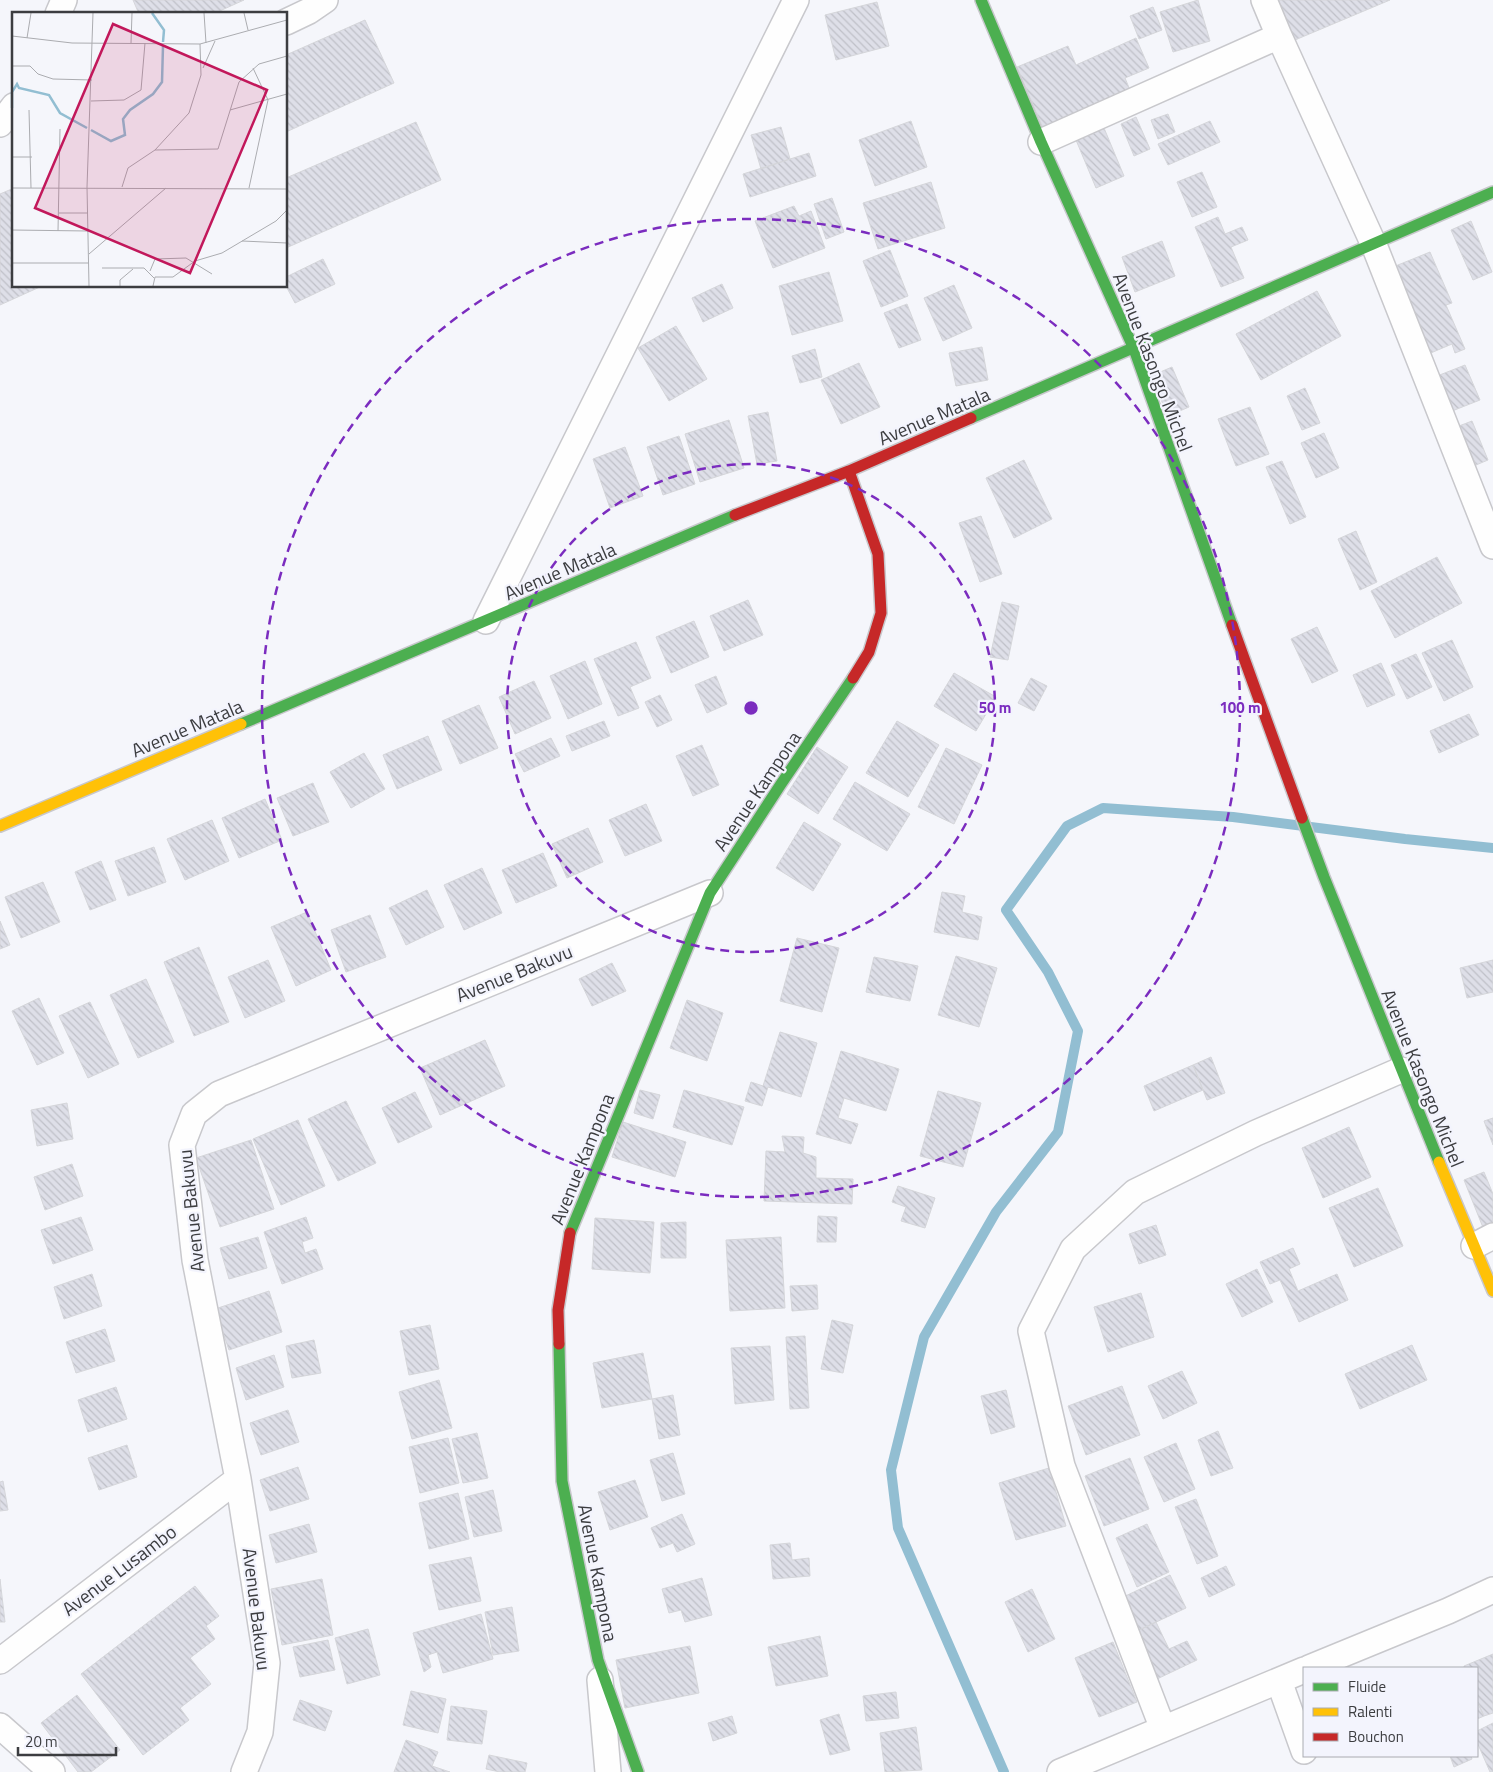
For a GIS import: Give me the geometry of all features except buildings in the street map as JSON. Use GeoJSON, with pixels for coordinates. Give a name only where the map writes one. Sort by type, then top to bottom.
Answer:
{"type":"FeatureCollection","features":[{"type":"Feature","properties":{"kind":"street"},"geometry":{"type":"LineString","coordinates":[[59,12],[64,0]]}},
{"type":"Feature","properties":{"kind":"street"},"geometry":{"type":"LineString","coordinates":[[288,21],[309,11],[325,0]]}},
{"type":"Feature","properties":{"kind":"street"},"geometry":{"type":"LineString","coordinates":[[486,621],[796,0]]}},
{"type":"Feature","properties":{"kind":"street","name":"Avenue Kasongo Michel"},"geometry":{"type":"LineString","coordinates":[[981,0],[1041,142],[1134,348],[1274,744],[1324,877],[1401,1070],[1483,1241],[1493,1291]]}},
{"type":"Feature","properties":{"kind":"street"},"geometry":{"type":"LineString","coordinates":[[1264,0],[1374,245],[1493,546]]}},
{"type":"Feature","properties":{"kind":"street"},"geometry":{"type":"LineString","coordinates":[[1041,142],[1279,36]]}},
{"type":"Feature","properties":{"kind":"street","name":"Avenue Matala"},"geometry":{"type":"LineString","coordinates":[[0,826],[711,525],[848,471],[1493,192]]}},
{"type":"Feature","properties":{"kind":"street","name":"Avenue Kampona"},"geometry":{"type":"LineString","coordinates":[[638,1772],[598,1660],[562,1481],[558,1310],[569,1236],[710,892],[781,784],[841,698],[869,652],[881,613],[878,554],[848,471]]}},
{"type":"Feature","properties":{"kind":"street","name":"Avenue Bakuvu"},"geometry":{"type":"LineString","coordinates":[[244,1772],[260,1732],[267,1662],[238,1480],[194,1260],[182,1145],[194,1114],[218,1094],[710,892]]}},
{"type":"Feature","properties":{"kind":"street"},"geometry":{"type":"LineString","coordinates":[[1163,1729],[1062,1466],[1031,1331],[1074,1249],[1135,1192],[1256,1134],[1401,1070]]}},
{"type":"Feature","properties":{"kind":"street","name":"Avenue Lusambo"},"geometry":{"type":"LineString","coordinates":[[0,1661],[238,1480]]}},
{"type":"Feature","properties":{"kind":"street"},"geometry":{"type":"LineString","coordinates":[[1311,1667],[1493,1590]]}},
{"type":"Feature","properties":{"kind":"street"},"geometry":{"type":"LineString","coordinates":[[598,1660],[608,1772]]}},
{"type":"Feature","properties":{"kind":"street"},"geometry":{"type":"LineString","coordinates":[[1060,1772],[1303,1670]]}},
{"type":"Feature","properties":{"kind":"street"},"geometry":{"type":"LineString","coordinates":[[1279,1681],[1303,1748]]}},
{"type":"Feature","properties":{"kind":"street"},"geometry":{"type":"LineString","coordinates":[[0,1726],[52,1772]]}},
{"type":"Feature","properties":{"kind":"street"},"geometry":{"type":"LineString","coordinates":[[1306,1757],[1312,1772]]}},
{"type":"Feature","properties":{"kind":"waterway"},"geometry":{"type":"LineString","coordinates":[[1004,1772],[898,1528],[891,1470],[924,1337],[996,1212],[1058,1132],[1078,1031],[1048,972],[1006,910],[1067,826],[1103,808],[1233,817],[1493,848]]}},
{"type":"Feature","properties":{"kind":"traffic: fast"},"geometry":{"type":"LineString","coordinates":[[981,0],[1041,142],[1134,349],[1232,625]]}},
{"type":"Feature","properties":{"kind":"traffic: fast"},"geometry":{"type":"LineString","coordinates":[[971,418],[1493,192]]}},
{"type":"Feature","properties":{"kind":"traffic: fast"},"geometry":{"type":"LineString","coordinates":[[241,724],[735,515]]}},
{"type":"Feature","properties":{"kind":"traffic: fast"},"geometry":{"type":"LineString","coordinates":[[570,1233],[710,893],[853,678]]}},
{"type":"Feature","properties":{"kind":"traffic: fast"},"geometry":{"type":"LineString","coordinates":[[1302,818],[1439,1162]]}},
{"type":"Feature","properties":{"kind":"traffic: fast"},"geometry":{"type":"LineString","coordinates":[[559,1344],[562,1481],[598,1660],[638,1772]]}},
{"type":"Feature","properties":{"kind":"traffic: slow"},"geometry":{"type":"LineString","coordinates":[[0,826],[241,724]]}},
{"type":"Feature","properties":{"kind":"traffic: slow"},"geometry":{"type":"LineString","coordinates":[[1439,1162],[1493,1291]]}},
{"type":"Feature","properties":{"kind":"traffic: jam"},"geometry":{"type":"LineString","coordinates":[[735,515],[849,471],[971,418]]}},
{"type":"Feature","properties":{"kind":"traffic: jam"},"geometry":{"type":"LineString","coordinates":[[849,471],[878,554],[881,613],[869,652],[853,678]]}},
{"type":"Feature","properties":{"kind":"traffic: jam"},"geometry":{"type":"LineString","coordinates":[[1232,625],[1302,818]]}},
{"type":"Feature","properties":{"kind":"traffic: jam"},"geometry":{"type":"LineString","coordinates":[[559,1344],[558,1310],[570,1233]]}}]}
